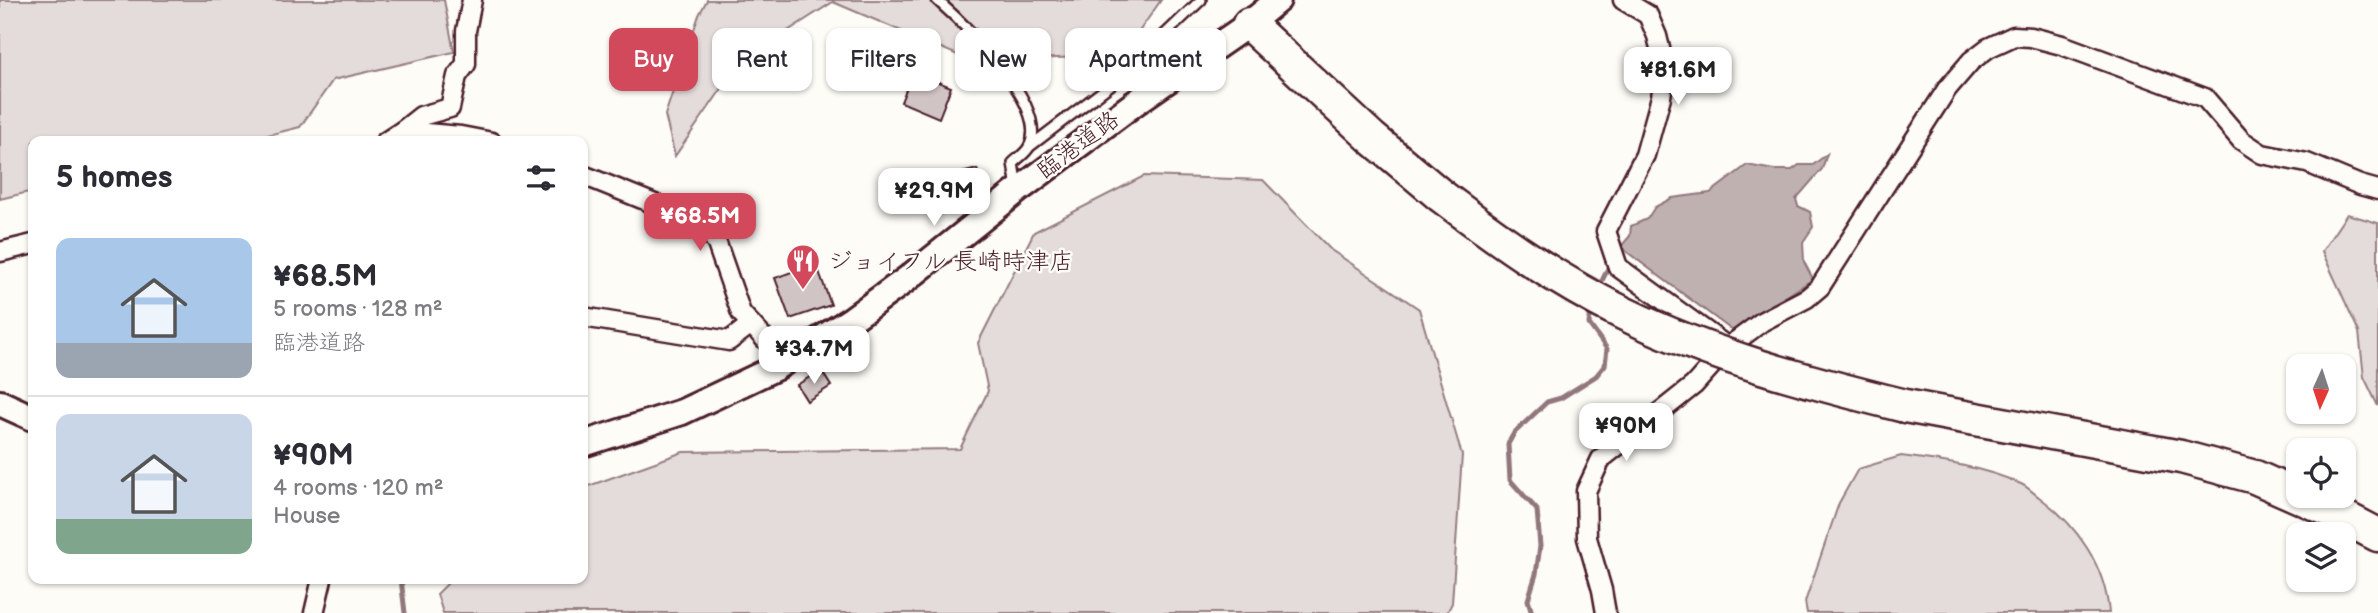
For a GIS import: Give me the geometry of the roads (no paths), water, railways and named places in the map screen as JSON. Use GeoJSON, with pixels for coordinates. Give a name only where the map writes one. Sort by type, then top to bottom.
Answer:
{"type":"FeatureCollection","features":[{"type":"Feature","properties":{"kind":"highway"},"geometry":{"type":"LineString","coordinates":[[1249,24],[1372,138],[1440,195],[1506,244],[1623,313],[1692,343],[1762,368],[1905,406],[2181,457],[2255,477],[2378,535]]}},
{"type":"Feature","properties":{"kind":"street"},"geometry":{"type":"LineString","coordinates":[[394,136],[421,116],[450,108],[457,76],[466,64],[466,31],[472,0]]}},
{"type":"Feature","properties":{"kind":"street","name":"臨港道路"},"geometry":{"type":"LineString","coordinates":[[588,442],[682,412],[785,361],[852,319],[907,279],[1017,191],[1135,103],[1249,24],[1278,0]]}},
{"type":"Feature","properties":{"kind":"street"},"geometry":{"type":"LineString","coordinates":[[1623,0],[1648,15],[1657,36],[1665,69],[1661,97],[1645,155],[1606,231],[1610,245],[1618,267],[1728,347]]}},
{"type":"Feature","properties":{"kind":"street"},"geometry":{"type":"LineString","coordinates":[[1606,613],[1587,538],[1586,491],[1601,459],[1694,384],[1728,347],[1763,321],[1807,298],[1821,287],[1947,89],[1971,61],[1988,48],[2014,36],[2031,37],[2062,45],[2205,98],[2241,140],[2262,154],[2306,163],[2378,190]]}},
{"type":"Feature","properties":{"kind":"street"},"geometry":{"type":"LineString","coordinates":[[402,131],[461,136]]}},
{"type":"Feature","properties":{"kind":"street"},"geometry":{"type":"LineString","coordinates":[[588,177],[672,211],[702,219],[717,244],[741,313],[785,361]]}},
{"type":"Feature","properties":{"kind":"street"},"geometry":{"type":"LineString","coordinates":[[0,252],[28,245]]}},
{"type":"Feature","properties":{"kind":"street"},"geometry":{"type":"LineString","coordinates":[[588,318],[729,341],[751,324]]}},
{"type":"Feature","properties":{"kind":"street"},"geometry":{"type":"LineString","coordinates":[[0,403],[28,416]]}},
{"type":"Feature","properties":{"kind":"street"},"geometry":{"type":"LineString","coordinates":[[314,613],[321,584]]}},
{"type":"Feature","properties":{"kind":"lane"},"geometry":{"type":"LineString","coordinates":[[937,0],[964,24],[1010,77],[1032,125],[1029,147]]}},
{"type":"Feature","properties":{"kind":"lane"},"geometry":{"type":"LineString","coordinates":[[1017,191],[1013,163],[1029,147],[1117,80],[1201,0]]}},
{"type":"Feature","properties":{"kind":"waterway"},"geometry":{"type":"LineString","coordinates":[[1598,289],[1612,260]]}},
{"type":"Feature","properties":{"kind":"waterway"},"geometry":{"type":"LineString","coordinates":[[1532,613],[1528,600],[1536,574],[1540,546],[1537,510],[1510,480],[1508,444],[1514,433],[1547,402],[1561,398],[1596,376],[1605,365],[1607,349],[1589,324],[1591,307]]}},
{"type":"Feature","properties":{"kind":"waterway"},"geometry":{"type":"LineString","coordinates":[[402,584],[405,613]]}},
{"type":"Feature","properties":{"kind":"place","name":"ジョイフル 長崎時津店"},"geometry":{"type":"Point","coordinates":[803,291]}}]}
